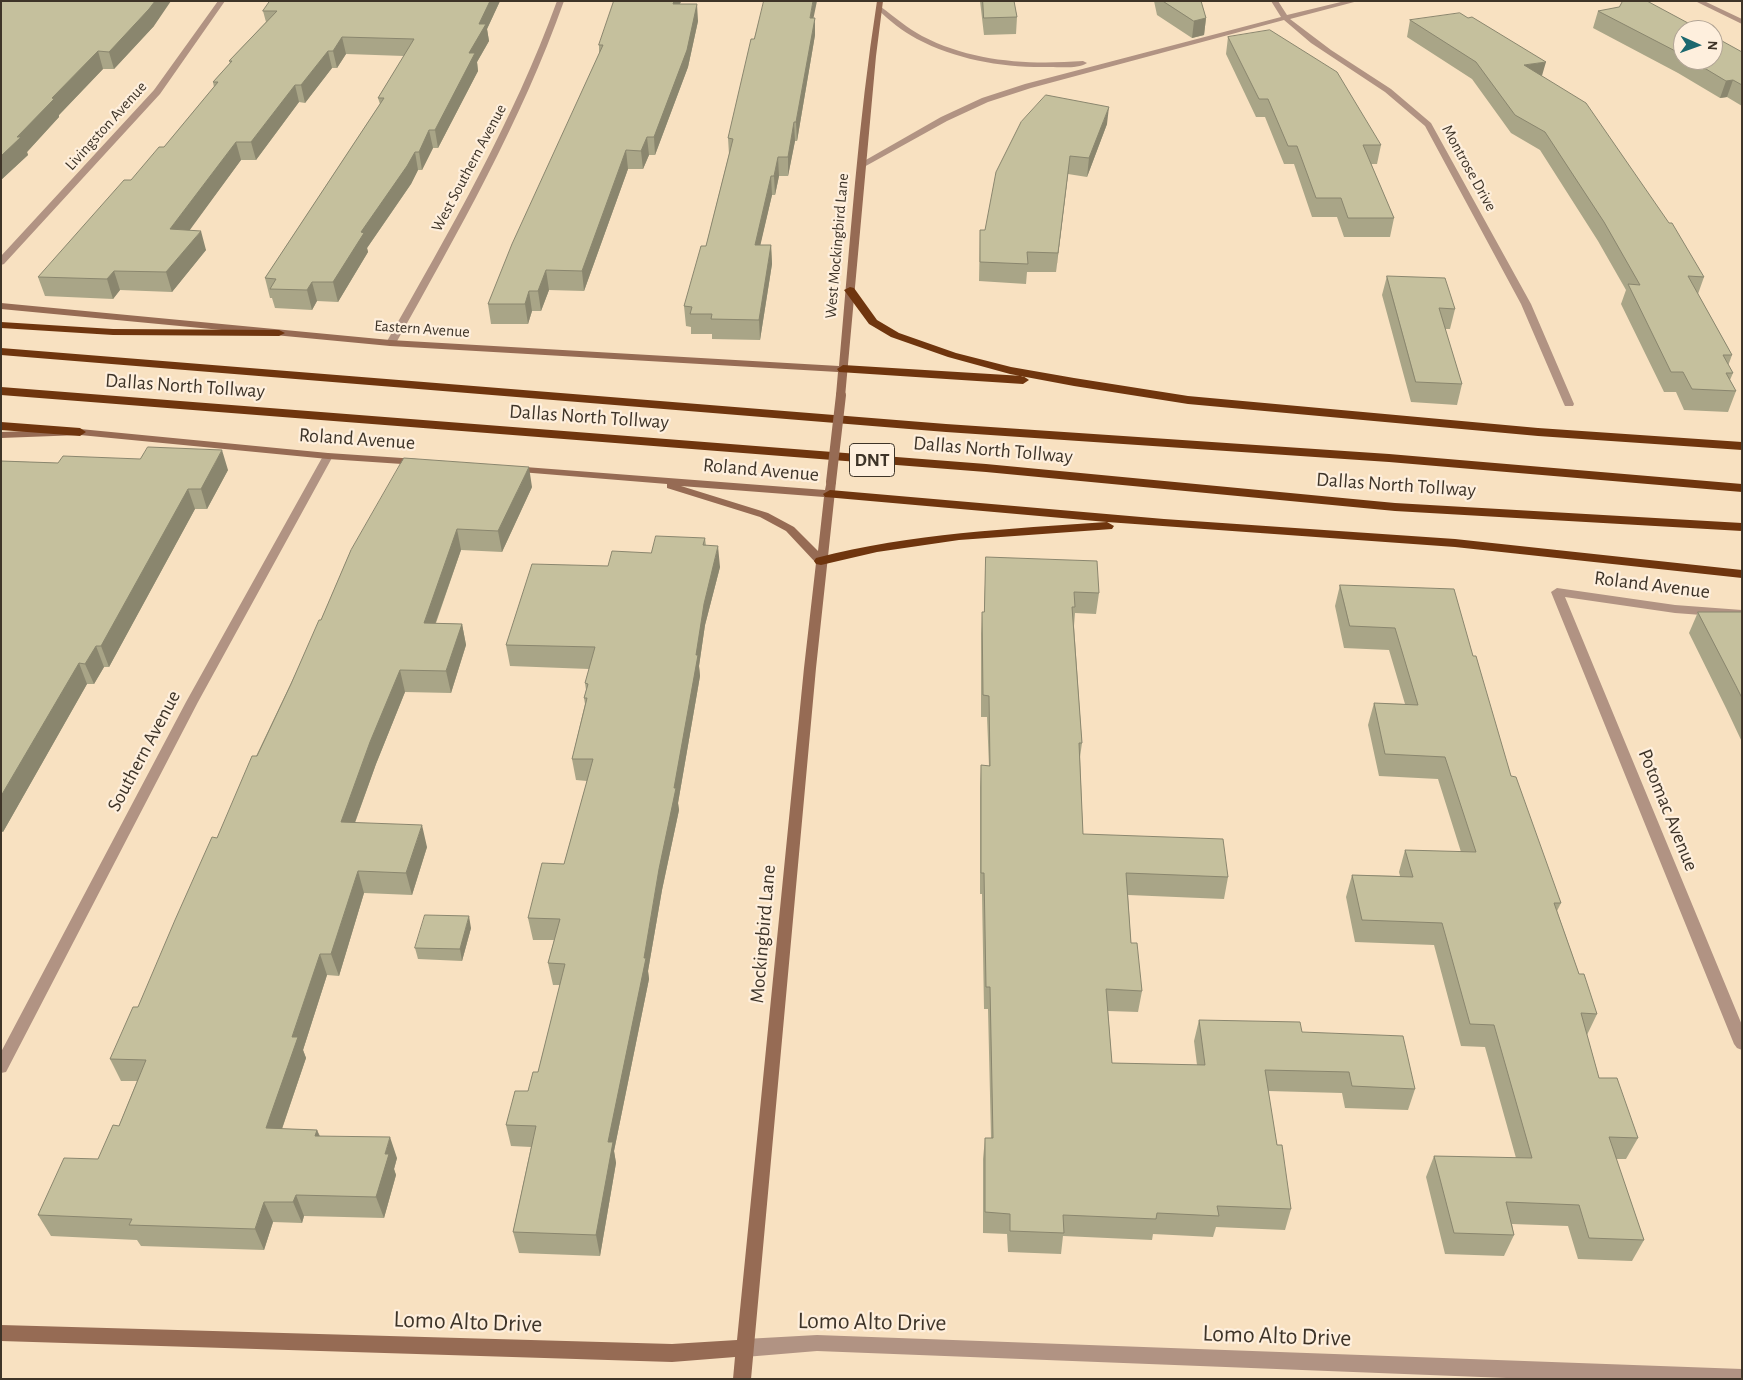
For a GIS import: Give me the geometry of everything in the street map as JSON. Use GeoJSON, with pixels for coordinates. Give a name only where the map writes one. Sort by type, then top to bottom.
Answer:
{"type":"FeatureCollection","features":[{"type":"Feature","properties":{"kind":"highway"},"geometry":{"type":"LineString","coordinates":[[850,290],[873,322],[895,335],[952,355],[1010,370],[1074,382],[1188,400],[1538,432],[1742,446]]}},
{"type":"Feature","properties":{"kind":"highway"},"geometry":{"type":"LineString","coordinates":[[1,325],[113,332],[279,334]]}},
{"type":"Feature","properties":{"kind":"highway","name":"Dallas North Tollway"},"geometry":{"type":"LineString","coordinates":[[1,352],[946,428],[1389,458],[1742,488]]}},
{"type":"Feature","properties":{"kind":"highway"},"geometry":{"type":"LineString","coordinates":[[843,369],[1074,382]]}},
{"type":"Feature","properties":{"kind":"highway","name":"Dallas North Tollway"},"geometry":{"type":"LineString","coordinates":[[1,391],[986,468],[1395,507],[1742,527]]}},
{"type":"Feature","properties":{"kind":"highway"},"geometry":{"type":"LineString","coordinates":[[1,426],[80,432]]}},
{"type":"Feature","properties":{"kind":"highway"},"geometry":{"type":"LineString","coordinates":[[830,488],[1164,523],[1455,543],[1742,574]]}},
{"type":"Feature","properties":{"kind":"highway"},"geometry":{"type":"LineString","coordinates":[[821,561],[877,548],[959,536],[1164,523]]}},
{"type":"Feature","properties":{"kind":"main road","name":"West Mockingbird Lane"},"geometry":{"type":"LineString","coordinates":[[830,488],[872,56],[880,4]]}},
{"type":"Feature","properties":{"kind":"main road","name":"Eastern Avenue"},"geometry":{"type":"LineString","coordinates":[[1,306],[124,316],[279,334],[391,343],[843,369]]}},
{"type":"Feature","properties":{"kind":"main road","name":"Roland Avenue"},"geometry":{"type":"LineString","coordinates":[[1,435],[80,432],[328,456],[426,463]]}},
{"type":"Feature","properties":{"kind":"main road","name":"Roland Avenue"},"geometry":{"type":"LineString","coordinates":[[504,468],[650,479],[830,488]]}},
{"type":"Feature","properties":{"kind":"main road"},"geometry":{"type":"LineString","coordinates":[[650,479],[764,515],[790,529],[821,561]]}},
{"type":"Feature","properties":{"kind":"main road","name":"Mockingbird Lane"},"geometry":{"type":"LineString","coordinates":[[742,1379],[754,1274],[821,561],[830,488]]}},
{"type":"Feature","properties":{"kind":"main road","name":"Lomo Alto Drive"},"geometry":{"type":"LineString","coordinates":[[1,1333],[672,1353],[745,1348]]}},
{"type":"Feature","properties":{"kind":"street","name":"Livingston Avenue"},"geometry":{"type":"LineString","coordinates":[[1,262],[157,92],[222,1]]}},
{"type":"Feature","properties":{"kind":"street","name":"West Southern Avenue"},"geometry":{"type":"LineString","coordinates":[[391,343],[506,136],[552,28],[561,1]]}},
{"type":"Feature","properties":{"kind":"street","name":"Montrose Drive"},"geometry":{"type":"LineString","coordinates":[[1274,1],[1283,18],[1332,54],[1393,93],[1428,126],[1526,304],[1569,404]]}},
{"type":"Feature","properties":{"kind":"street"},"geometry":{"type":"LineString","coordinates":[[861,165],[944,119],[985,100],[1066,74],[1125,58],[1355,1]]}},
{"type":"Feature","properties":{"kind":"street"},"geometry":{"type":"LineString","coordinates":[[1698,1],[1742,22]]}},
{"type":"Feature","properties":{"kind":"street"},"geometry":{"type":"LineString","coordinates":[[880,4],[924,40],[980,59],[1020,65],[1045,66],[1125,58]]}},
{"type":"Feature","properties":{"kind":"street","name":"Southern Avenue"},"geometry":{"type":"LineString","coordinates":[[1,1067],[192,702],[328,456]]}},
{"type":"Feature","properties":{"kind":"street","name":"Roland Avenue"},"geometry":{"type":"LineString","coordinates":[[1557,592],[1675,609],[1742,614]]}},
{"type":"Feature","properties":{"kind":"street","name":"Potomac Avenue"},"geometry":{"type":"LineString","coordinates":[[1557,592],[1742,1044]]}},
{"type":"Feature","properties":{"kind":"street","name":"Lomo Alto Drive"},"geometry":{"type":"LineString","coordinates":[[745,1348],[816,1343],[1742,1378]]}},
{"type":"Feature","properties":{"kind":"building"},"geometry":{"type":"Polygon","coordinates":[[[1,1],[155,1],[109,52],[98,51],[52,98],[54,99],[17,137],[21,137],[1,156],[1,1]]]}},
{"type":"Feature","properties":{"kind":"building"},"geometry":{"type":"Polygon","coordinates":[[[270,1],[490,1],[479,24],[486,24],[469,53],[475,53],[435,130],[429,130],[419,152],[415,152],[361,232],[364,233],[333,282],[312,282],[307,290],[270,289],[276,279],[265,278],[384,98],[378,98],[414,39],[342,37],[333,51],[328,51],[301,85],[295,85],[251,142],[236,142],[170,229],[201,231],[166,272],[114,271],[107,279],[38,277],[124,180],[131,180],[159,147],[164,147],[218,82],[213,82],[232,61],[229,61],[277,11],[263,11],[270,1]]]}},
{"type":"Feature","properties":{"kind":"building"},"geometry":{"type":"Polygon","coordinates":[[[614,1],[674,1],[673,4],[697,4],[687,50],[654,137],[647,137],[641,151],[626,150],[582,271],[546,270],[538,291],[529,291],[525,304],[488,304],[512,244],[603,45],[599,45],[614,1]]]}},
{"type":"Feature","properties":{"kind":"building"},"geometry":{"type":"Polygon","coordinates":[[[764,1],[813,1],[810,18],[815,18],[788,157],[778,157],[774,176],[771,176],[755,245],[771,245],[759,320],[711,319],[712,314],[690,314],[692,307],[684,306],[701,246],[706,246],[733,139],[728,138],[751,39],[754,39],[764,1]]]}},
{"type":"Feature","properties":{"kind":"building"},"geometry":{"type":"Polygon","coordinates":[[[983,1],[1014,1],[1017,17],[984,18],[983,1]]]}},
{"type":"Feature","properties":{"kind":"building"},"geometry":{"type":"Polygon","coordinates":[[[1163,1],[1201,1],[1206,18],[1194,21],[1163,1]]]}},
{"type":"Feature","properties":{"kind":"building"},"geometry":{"type":"Polygon","coordinates":[[[1623,1],[1647,1],[1682,20],[1673,20],[1673,50],[1598,11],[1619,7],[1623,1]]]}},
{"type":"Feature","properties":{"kind":"building"},"geometry":{"type":"Polygon","coordinates":[[[1460,13],[1468,18],[1472,17],[1546,62],[1524,65],[1586,103],[1669,223],[1672,223],[1704,277],[1688,276],[1732,355],[1723,355],[1733,373],[1726,373],[1736,391],[1692,389],[1683,372],[1671,372],[1628,284],[1640,285],[1604,222],[1545,132],[1515,115],[1476,62],[1410,20],[1460,13]]]}},
{"type":"Feature","properties":{"kind":"building"},"geometry":{"type":"Polygon","coordinates":[[[1270,30],[1337,72],[1381,145],[1363,145],[1394,218],[1348,218],[1341,198],[1316,198],[1297,146],[1288,146],[1268,99],[1259,99],[1228,37],[1270,30]]]}},
{"type":"Feature","properties":{"kind":"building"},"geometry":{"type":"Polygon","coordinates":[[[1723,42],[1742,52],[1742,85],[1733,80],[1726,81],[1708,70],[1723,70],[1723,42]]]}},
{"type":"Feature","properties":{"kind":"building"},"geometry":{"type":"Polygon","coordinates":[[[1046,95],[1109,107],[1089,158],[1070,156],[1058,253],[1027,252],[1028,264],[980,262],[980,230],[985,230],[996,172],[1021,122],[1046,95]]]}},
{"type":"Feature","properties":{"kind":"building"},"geometry":{"type":"Polygon","coordinates":[[[1387,276],[1445,278],[1455,309],[1439,308],[1462,384],[1416,382],[1387,276]]]}},
{"type":"Feature","properties":{"kind":"building"},"geometry":{"type":"Polygon","coordinates":[[[148,447],[222,450],[201,489],[188,489],[101,646],[96,646],[85,664],[79,663],[1,796],[1,461],[58,463],[63,456],[140,459],[148,447]]]}},
{"type":"Feature","properties":{"kind":"building"},"geometry":{"type":"Polygon","coordinates":[[[404,458],[529,467],[498,531],[457,529],[424,623],[462,624],[446,671],[400,670],[370,742],[341,822],[422,825],[406,873],[358,871],[331,954],[320,954],[292,1037],[298,1037],[266,1128],[317,1130],[315,1136],[390,1137],[385,1154],[389,1154],[376,1197],[296,1195],[293,1202],[264,1202],[255,1229],[129,1225],[132,1219],[38,1215],[64,1158],[98,1159],[113,1125],[119,1126],[146,1060],[110,1059],[133,1007],[138,1007],[212,837],[217,838],[252,756],[257,756],[319,620],[321,620],[351,550],[404,458]]]}},
{"type":"Feature","properties":{"kind":"building"},"geometry":{"type":"Polygon","coordinates":[[[656,536],[705,538],[703,545],[718,546],[704,604],[696,655],[698,655],[674,788],[676,788],[659,869],[644,958],[646,958],[608,1142],[613,1142],[596,1235],[513,1232],[536,1126],[506,1125],[515,1091],[528,1091],[533,1072],[538,1072],[565,964],[548,963],[560,919],[528,918],[542,863],[564,864],[593,759],[572,759],[587,698],[584,698],[588,684],[585,683],[595,647],[506,645],[532,564],[608,566],[612,551],[651,553],[656,536]]]}},
{"type":"Feature","properties":{"kind":"building"},"geometry":{"type":"Polygon","coordinates":[[[986,557],[1097,561],[1099,593],[1074,592],[1075,607],[1072,607],[1082,743],[1079,743],[1083,834],[1223,839],[1228,877],[1126,873],[1131,943],[1137,943],[1142,991],[1106,989],[1112,1063],[1205,1065],[1199,1020],[1300,1022],[1302,1032],[1403,1036],[1415,1089],[1352,1086],[1349,1072],[1265,1070],[1277,1145],[1282,1145],[1291,1209],[1217,1206],[1219,1216],[1157,1213],[1156,1219],[1063,1215],[1064,1233],[1010,1231],[1010,1214],[985,1212],[985,1138],[993,1138],[990,987],[986,987],[984,873],[981,873],[981,765],[990,766],[989,696],[983,695],[982,612],[984,612],[986,557]]]}},
{"type":"Feature","properties":{"kind":"building"},"geometry":{"type":"Polygon","coordinates":[[[1340,585],[1454,589],[1473,656],[1476,656],[1511,776],[1516,777],[1561,903],[1554,903],[1579,974],[1584,974],[1597,1014],[1581,1013],[1599,1078],[1617,1078],[1638,1138],[1609,1137],[1644,1240],[1589,1238],[1579,1205],[1506,1202],[1514,1235],[1454,1233],[1434,1156],[1532,1158],[1494,1025],[1470,1024],[1442,923],[1362,920],[1352,875],[1413,877],[1405,850],[1476,852],[1445,757],[1385,754],[1374,703],[1418,705],[1395,628],[1350,626],[1340,585]]]}},
{"type":"Feature","properties":{"kind":"building"},"geometry":{"type":"Polygon","coordinates":[[[1698,612],[1742,612],[1742,698],[1736,686],[1698,612]]]}},
{"type":"Feature","properties":{"kind":"building"},"geometry":{"type":"Polygon","coordinates":[[[425,915],[469,916],[460,949],[415,948],[425,915]]]}}]}
